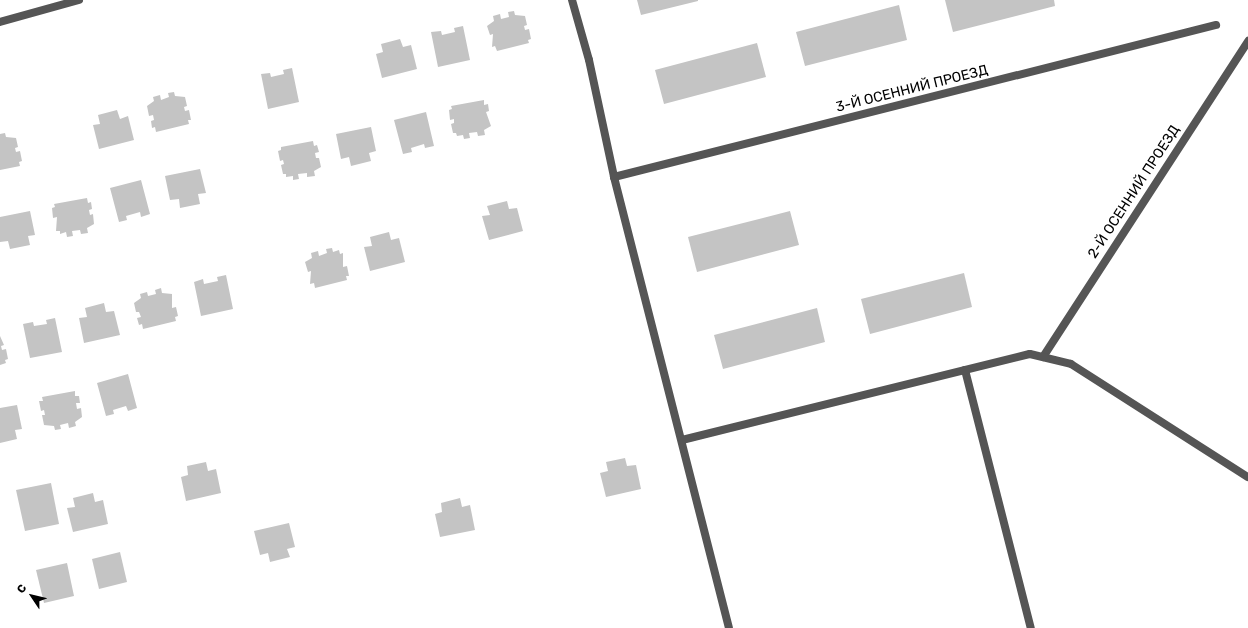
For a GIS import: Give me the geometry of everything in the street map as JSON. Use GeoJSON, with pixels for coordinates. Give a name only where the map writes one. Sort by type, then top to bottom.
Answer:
{"type":"FeatureCollection","features":[{"type":"Feature","properties":{"kind":"street"},"geometry":{"type":"LineString","coordinates":[[0,22],[79,0]]}},
{"type":"Feature","properties":{"kind":"street"},"geometry":{"type":"LineString","coordinates":[[572,0],[589,60],[614,177],[729,628]]}},
{"type":"Feature","properties":{"kind":"street","name":"3-Й ОСЕННИЙ ПРОЕЗД"},"geometry":{"type":"LineString","coordinates":[[614,177],[1216,25]]}},
{"type":"Feature","properties":{"kind":"street","name":"2-Й ОСЕННИЙ ПРОЕЗД"},"geometry":{"type":"LineString","coordinates":[[1042,357],[1248,41]]}},
{"type":"Feature","properties":{"kind":"street"},"geometry":{"type":"LineString","coordinates":[[682,440],[1030,354],[1071,364],[1248,477]]}},
{"type":"Feature","properties":{"kind":"street"},"geometry":{"type":"LineString","coordinates":[[966,370],[1031,628]]}},
{"type":"Feature","properties":{"kind":"building"},"geometry":{"type":"Polygon","coordinates":[[[637,0],[698,0],[698,1],[641,15],[637,0]]]}},
{"type":"Feature","properties":{"kind":"building"},"geometry":{"type":"Polygon","coordinates":[[[945,0],[1054,0],[1055,6],[953,32],[945,0]]]}},
{"type":"Feature","properties":{"kind":"building"},"geometry":{"type":"Polygon","coordinates":[[[899,5],[907,40],[805,66],[796,32],[899,5]]]}},
{"type":"Feature","properties":{"kind":"building"},"geometry":{"type":"Polygon","coordinates":[[[514,11],[515,15],[525,16],[527,25],[524,26],[525,30],[529,29],[531,39],[528,40],[529,43],[497,51],[495,46],[492,47],[493,34],[490,35],[487,26],[494,21],[493,16],[500,14],[501,19],[509,17],[508,12],[514,11]]]}},
{"type":"Feature","properties":{"kind":"building"},"geometry":{"type":"Polygon","coordinates":[[[463,26],[470,60],[438,67],[431,32],[441,31],[442,35],[455,32],[454,28],[463,26]]]}},
{"type":"Feature","properties":{"kind":"building"},"geometry":{"type":"Polygon","coordinates":[[[400,39],[403,47],[411,45],[417,69],[382,78],[376,54],[383,52],[381,44],[400,39]]]}},
{"type":"Feature","properties":{"kind":"building"},"geometry":{"type":"Polygon","coordinates":[[[757,43],[766,77],[664,104],[655,70],[757,43]]]}},
{"type":"Feature","properties":{"kind":"building"},"geometry":{"type":"Polygon","coordinates":[[[292,68],[299,102],[268,109],[261,74],[270,73],[271,77],[284,74],[283,70],[292,68]]]}},
{"type":"Feature","properties":{"kind":"building"},"geometry":{"type":"Polygon","coordinates":[[[174,92],[175,96],[185,97],[187,106],[184,107],[185,111],[189,110],[191,120],[188,120],[189,124],[156,132],[155,127],[152,128],[151,121],[154,120],[153,115],[149,116],[147,106],[154,101],[153,97],[160,95],[161,100],[169,97],[168,93],[174,92]]]}},
{"type":"Feature","properties":{"kind":"building"},"geometry":{"type":"Polygon","coordinates":[[[484,100],[484,105],[488,104],[489,111],[486,112],[491,126],[484,130],[485,135],[478,136],[477,132],[469,133],[470,138],[464,139],[463,135],[457,136],[456,133],[453,133],[451,124],[454,123],[454,119],[450,120],[449,110],[452,109],[451,106],[484,100]]]}},
{"type":"Feature","properties":{"kind":"building"},"geometry":{"type":"Polygon","coordinates":[[[117,110],[120,119],[128,116],[134,140],[99,149],[93,125],[100,124],[98,115],[117,110]]]}},
{"type":"Feature","properties":{"kind":"building"},"geometry":{"type":"Polygon","coordinates":[[[426,112],[434,146],[425,148],[424,144],[411,148],[412,152],[403,154],[394,120],[426,112]]]}},
{"type":"Feature","properties":{"kind":"building"},"geometry":{"type":"Polygon","coordinates":[[[371,127],[376,151],[369,153],[371,161],[351,166],[349,157],[341,159],[336,134],[371,127]]]}},
{"type":"Feature","properties":{"kind":"building"},"geometry":{"type":"Polygon","coordinates":[[[5,133],[6,137],[16,138],[18,147],[15,148],[16,152],[20,151],[22,161],[19,162],[20,166],[0,170],[0,134],[5,133]]]}},
{"type":"Feature","properties":{"kind":"building"},"geometry":{"type":"Polygon","coordinates":[[[313,141],[314,146],[317,145],[319,152],[315,153],[316,158],[319,158],[321,167],[314,171],[315,176],[307,177],[307,173],[298,174],[299,179],[293,180],[293,176],[286,177],[286,174],[283,174],[281,165],[284,164],[283,160],[280,161],[278,151],[281,150],[281,147],[313,141]]]}},
{"type":"Feature","properties":{"kind":"building"},"geometry":{"type":"Polygon","coordinates":[[[200,169],[206,193],[198,194],[200,204],[180,208],[179,199],[170,200],[165,176],[200,169]]]}},
{"type":"Feature","properties":{"kind":"building"},"geometry":{"type":"Polygon","coordinates":[[[141,180],[150,214],[141,217],[140,212],[126,216],[127,220],[119,222],[110,188],[141,180]]]}},
{"type":"Feature","properties":{"kind":"building"},"geometry":{"type":"Polygon","coordinates":[[[87,198],[88,203],[91,202],[92,209],[89,210],[90,215],[93,214],[94,224],[87,228],[88,233],[81,234],[80,230],[72,231],[73,236],[67,237],[66,232],[60,234],[60,231],[56,231],[57,217],[53,218],[52,208],[55,207],[54,204],[87,198]]]}},
{"type":"Feature","properties":{"kind":"building"},"geometry":{"type":"Polygon","coordinates":[[[507,201],[509,209],[517,208],[523,231],[489,240],[482,216],[490,215],[487,206],[507,201]]]}},
{"type":"Feature","properties":{"kind":"building"},"geometry":{"type":"Polygon","coordinates":[[[30,211],[35,235],[28,236],[30,245],[10,249],[8,241],[0,242],[0,217],[30,211]]]}},
{"type":"Feature","properties":{"kind":"building"},"geometry":{"type":"Polygon","coordinates":[[[790,211],[799,245],[697,272],[688,237],[790,211]]]}},
{"type":"Feature","properties":{"kind":"building"},"geometry":{"type":"Polygon","coordinates":[[[389,232],[391,240],[399,238],[405,262],[370,271],[364,247],[372,246],[370,237],[389,232]]]}},
{"type":"Feature","properties":{"kind":"building"},"geometry":{"type":"Polygon","coordinates":[[[332,248],[333,252],[339,250],[340,254],[343,253],[343,267],[347,266],[349,276],[346,276],[347,280],[315,288],[314,283],[310,284],[311,271],[308,272],[305,262],[312,258],[311,253],[318,251],[319,256],[327,253],[326,249],[332,248]]]}},
{"type":"Feature","properties":{"kind":"building"},"geometry":{"type":"Polygon","coordinates":[[[964,273],[972,307],[870,334],[861,299],[964,273]]]}},
{"type":"Feature","properties":{"kind":"building"},"geometry":{"type":"Polygon","coordinates":[[[226,275],[233,309],[201,316],[194,282],[203,279],[204,284],[218,281],[217,277],[226,275]]]}},
{"type":"Feature","properties":{"kind":"building"},"geometry":{"type":"Polygon","coordinates":[[[161,288],[162,293],[172,294],[172,308],[176,307],[178,316],[175,317],[176,321],[143,329],[142,324],[139,325],[137,318],[141,317],[139,312],[136,312],[134,303],[141,298],[140,294],[147,292],[148,296],[156,294],[155,290],[161,288]]]}},
{"type":"Feature","properties":{"kind":"building"},"geometry":{"type":"Polygon","coordinates":[[[104,303],[106,312],[114,311],[120,335],[84,343],[79,318],[87,317],[85,308],[104,303]]]}},
{"type":"Feature","properties":{"kind":"building"},"geometry":{"type":"Polygon","coordinates":[[[817,308],[825,342],[723,369],[714,335],[817,308]]]}},
{"type":"Feature","properties":{"kind":"building"},"geometry":{"type":"Polygon","coordinates":[[[55,318],[62,352],[30,358],[23,324],[33,322],[34,326],[47,324],[46,320],[55,318]]]}},
{"type":"Feature","properties":{"kind":"building"},"geometry":{"type":"Polygon","coordinates":[[[0,336],[4,345],[1,346],[2,350],[6,349],[8,359],[5,360],[6,363],[0,365],[0,336]]]}},
{"type":"Feature","properties":{"kind":"building"},"geometry":{"type":"Polygon","coordinates":[[[128,374],[137,408],[128,411],[126,406],[113,410],[114,414],[106,416],[97,383],[128,374]]]}},
{"type":"Feature","properties":{"kind":"building"},"geometry":{"type":"Polygon","coordinates":[[[75,391],[75,396],[79,396],[80,403],[76,403],[77,409],[81,408],[82,417],[75,422],[76,426],[69,428],[68,423],[60,425],[61,429],[55,430],[54,426],[44,425],[42,415],[45,415],[44,410],[41,411],[39,401],[43,401],[42,397],[75,391]]]}},
{"type":"Feature","properties":{"kind":"building"},"geometry":{"type":"Polygon","coordinates":[[[17,405],[22,429],[15,430],[17,439],[0,443],[0,408],[17,405]]]}},
{"type":"Feature","properties":{"kind":"building"},"geometry":{"type":"Polygon","coordinates":[[[625,458],[627,466],[636,465],[641,489],[606,497],[600,473],[608,471],[606,462],[625,458]]]}},
{"type":"Feature","properties":{"kind":"building"},"geometry":{"type":"Polygon","coordinates":[[[206,462],[208,471],[216,469],[221,493],[186,501],[181,477],[188,475],[187,466],[206,462]]]}},
{"type":"Feature","properties":{"kind":"building"},"geometry":{"type":"Polygon","coordinates":[[[51,483],[59,524],[25,531],[16,490],[51,483]]]}},
{"type":"Feature","properties":{"kind":"building"},"geometry":{"type":"Polygon","coordinates":[[[93,493],[95,502],[103,500],[108,524],[73,532],[67,508],[75,507],[73,498],[93,493]]]}},
{"type":"Feature","properties":{"kind":"building"},"geometry":{"type":"Polygon","coordinates":[[[460,498],[462,507],[470,505],[475,530],[440,537],[435,514],[442,512],[441,503],[460,498]]]}},
{"type":"Feature","properties":{"kind":"building"},"geometry":{"type":"Polygon","coordinates":[[[289,523],[295,547],[287,549],[290,557],[270,562],[268,553],[260,555],[254,531],[289,523]]]}},
{"type":"Feature","properties":{"kind":"building"},"geometry":{"type":"Polygon","coordinates":[[[120,552],[127,582],[99,589],[92,559],[120,552]]]}},
{"type":"Feature","properties":{"kind":"building"},"geometry":{"type":"Polygon","coordinates":[[[67,563],[74,596],[44,603],[36,570],[67,563]]]}}]}
